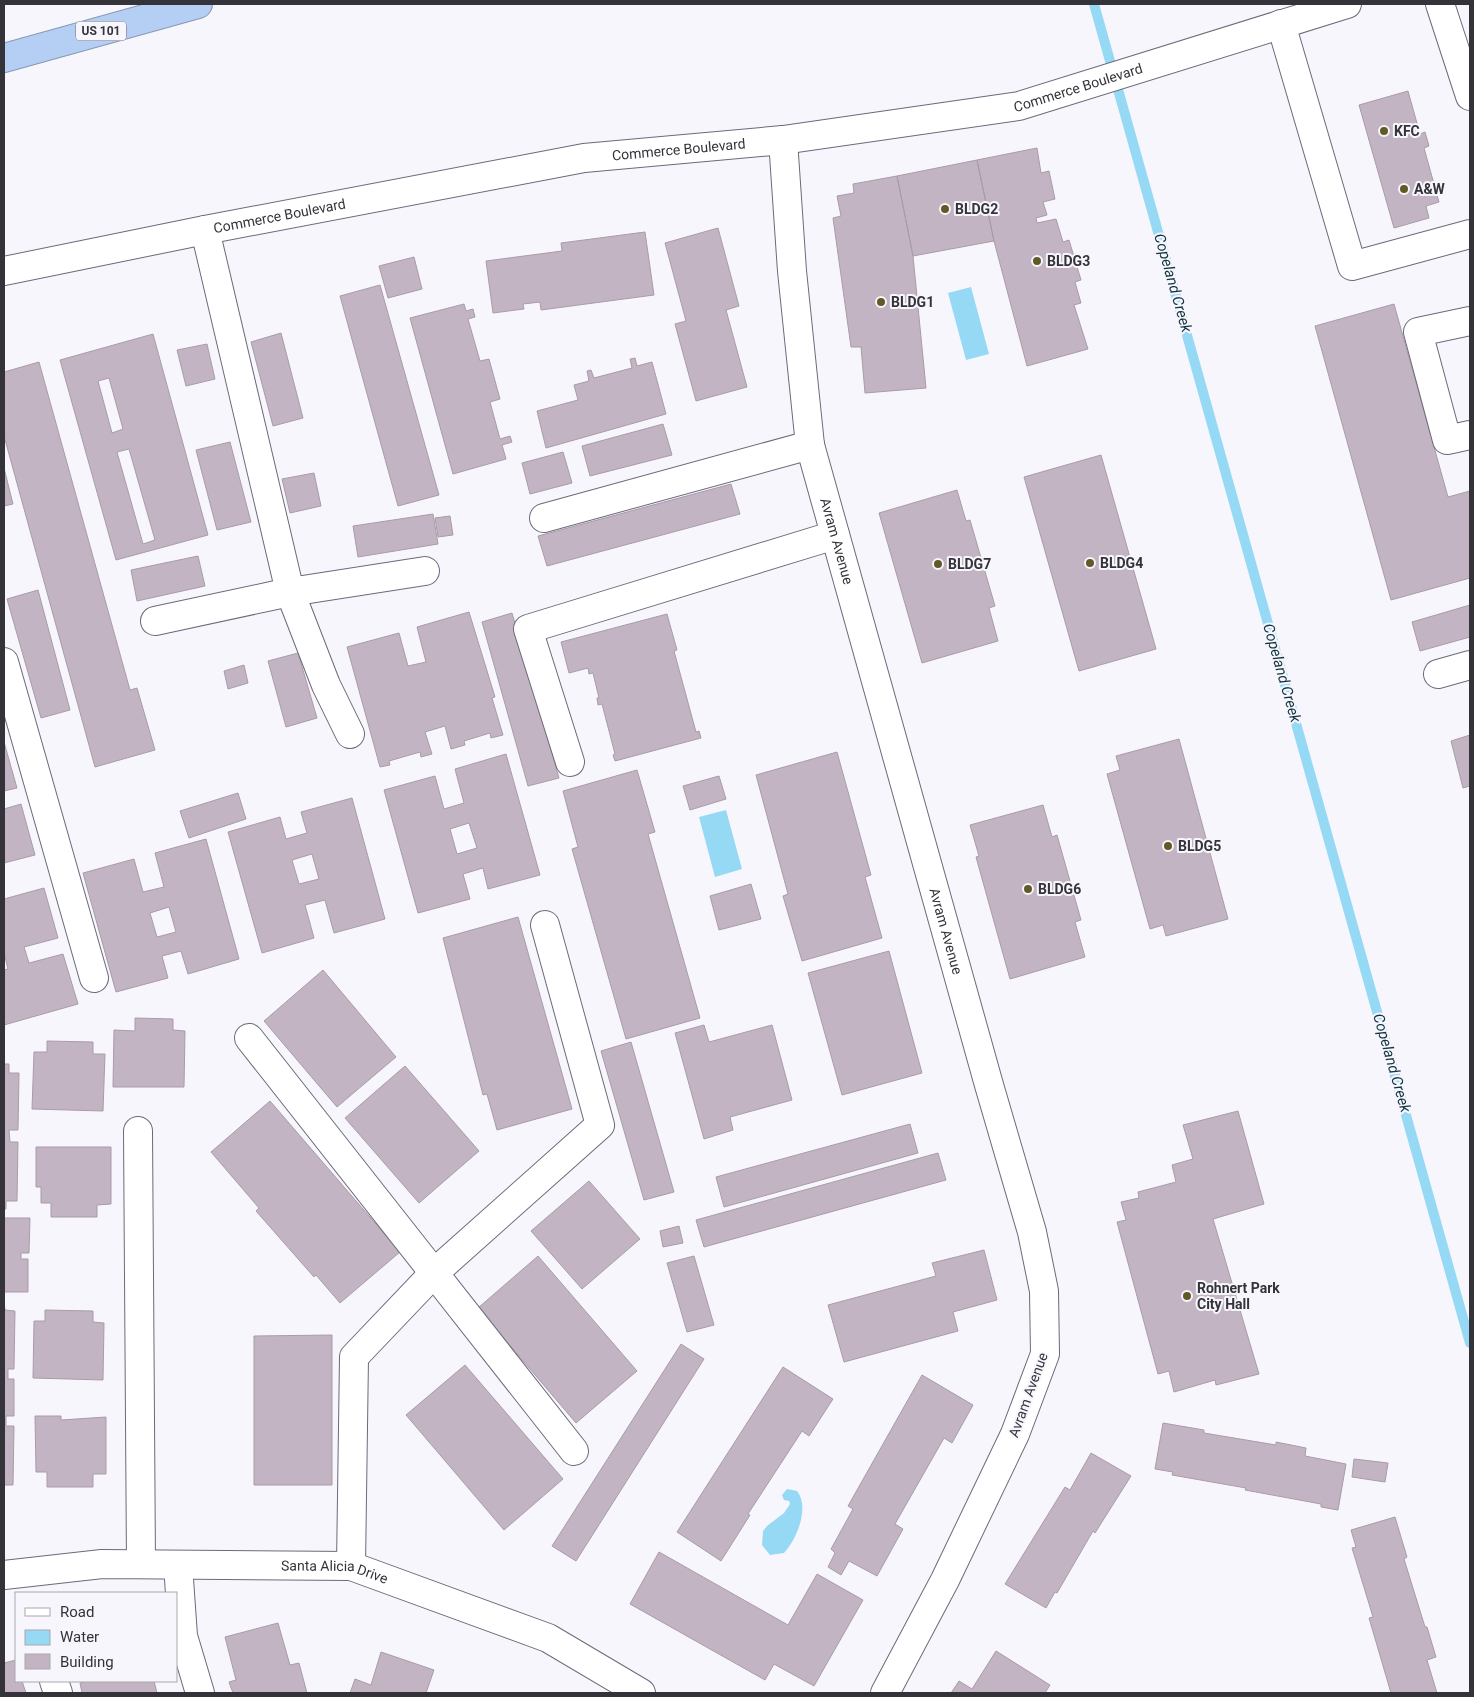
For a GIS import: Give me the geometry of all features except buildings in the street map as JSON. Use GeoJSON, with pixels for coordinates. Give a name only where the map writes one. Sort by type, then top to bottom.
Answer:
{"type":"FeatureCollection","features":[{"type":"Feature","properties":{"kind":"highway","name":"US 101"},"geometry":{"type":"LineString","coordinates":[[4,58],[198,4]]}},
{"type":"Feature","properties":{"kind":"street","name":"Commerce Boulevard"},"geometry":{"type":"LineString","coordinates":[[4,271],[205,230],[584,158],[783,140],[1018,106],[1347,4]]}},
{"type":"Feature","properties":{"kind":"street"},"geometry":{"type":"LineString","coordinates":[[1440,4],[1470,96]]}},
{"type":"Feature","properties":{"kind":"street"},"geometry":{"type":"LineString","coordinates":[[1282,24],[1352,266],[1470,234]]}},
{"type":"Feature","properties":{"kind":"street","name":"Avram Avenue"},"geometry":{"type":"LineString","coordinates":[[783,140],[792,271],[810,445],[989,1085],[1030,1223],[1044,1291],[1045,1354],[1014,1434],[945,1580],[885,1693]]}},
{"type":"Feature","properties":{"kind":"street"},"geometry":{"type":"LineString","coordinates":[[205,230],[290,592],[326,685],[350,734]]}},
{"type":"Feature","properties":{"kind":"street"},"geometry":{"type":"LineString","coordinates":[[1470,321],[1418,332],[1447,440],[1470,435]]}},
{"type":"Feature","properties":{"kind":"street"},"geometry":{"type":"LineString","coordinates":[[544,518],[810,445]]}},
{"type":"Feature","properties":{"kind":"street"},"geometry":{"type":"LineString","coordinates":[[570,762],[528,629],[835,535]]}},
{"type":"Feature","properties":{"kind":"street"},"geometry":{"type":"LineString","coordinates":[[155,621],[290,592],[424,571]]}},
{"type":"Feature","properties":{"kind":"street"},"geometry":{"type":"LineString","coordinates":[[4,662],[94,978]]}},
{"type":"Feature","properties":{"kind":"street"},"geometry":{"type":"LineString","coordinates":[[1438,674],[1470,665]]}},
{"type":"Feature","properties":{"kind":"street"},"geometry":{"type":"LineString","coordinates":[[351,1566],[354,1357],[434,1273],[600,1125],[545,926]]}},
{"type":"Feature","properties":{"kind":"street"},"geometry":{"type":"LineString","coordinates":[[248,1038],[574,1451]]}},
{"type":"Feature","properties":{"kind":"street"},"geometry":{"type":"LineString","coordinates":[[138,1131],[142,1564]]}},
{"type":"Feature","properties":{"kind":"street","name":"Santa Alicia Drive"},"geometry":{"type":"LineString","coordinates":[[4,1575],[40,1582],[102,1564],[351,1566],[548,1638],[641,1693]]}},
{"type":"Feature","properties":{"kind":"street"},"geometry":{"type":"LineString","coordinates":[[178,1565],[183,1636],[200,1693]]}},
{"type":"Feature","properties":{"kind":"water"},"geometry":{"type":"Polygon","coordinates":[[[971,287],[989,354],[966,360],[948,293],[971,287]]]}},
{"type":"Feature","properties":{"kind":"water"},"geometry":{"type":"Polygon","coordinates":[[[726,810],[742,869],[715,877],[699,817],[726,810]]]}},
{"type":"Feature","properties":{"kind":"water"},"geometry":{"type":"Polygon","coordinates":[[[787,1489],[797,1491],[801,1498],[802,1514],[800,1523],[793,1540],[784,1553],[770,1555],[762,1545],[763,1531],[784,1513],[790,1504],[789,1501],[784,1500],[782,1495],[787,1489]]]}},
{"type":"Feature","properties":{"kind":"waterway","name":"Copeland Creek"},"geometry":{"type":"LineString","coordinates":[[1094,4],[1470,1343]]}},
{"type":"Feature","properties":{"kind":"place","name":"KFC"},"geometry":{"type":"Point","coordinates":[1384,131]}},
{"type":"Feature","properties":{"kind":"place","name":"A&W"},"geometry":{"type":"Point","coordinates":[1404,189]}},
{"type":"Feature","properties":{"kind":"place","name":"BLDG2"},"geometry":{"type":"Point","coordinates":[945,209]}},
{"type":"Feature","properties":{"kind":"place","name":"BLDG3"},"geometry":{"type":"Point","coordinates":[1037,261]}},
{"type":"Feature","properties":{"kind":"place","name":"BLDG1"},"geometry":{"type":"Point","coordinates":[881,302]}},
{"type":"Feature","properties":{"kind":"place","name":"BLDG4"},"geometry":{"type":"Point","coordinates":[1090,563]}},
{"type":"Feature","properties":{"kind":"place","name":"BLDG7"},"geometry":{"type":"Point","coordinates":[938,564]}},
{"type":"Feature","properties":{"kind":"place","name":"BLDG5"},"geometry":{"type":"Point","coordinates":[1168,846]}},
{"type":"Feature","properties":{"kind":"place","name":"BLDG6"},"geometry":{"type":"Point","coordinates":[1028,889]}},
{"type":"Feature","properties":{"kind":"place","name":"Rohnert Park City Hall"},"geometry":{"type":"Point","coordinates":[1187,1296]}}]}
